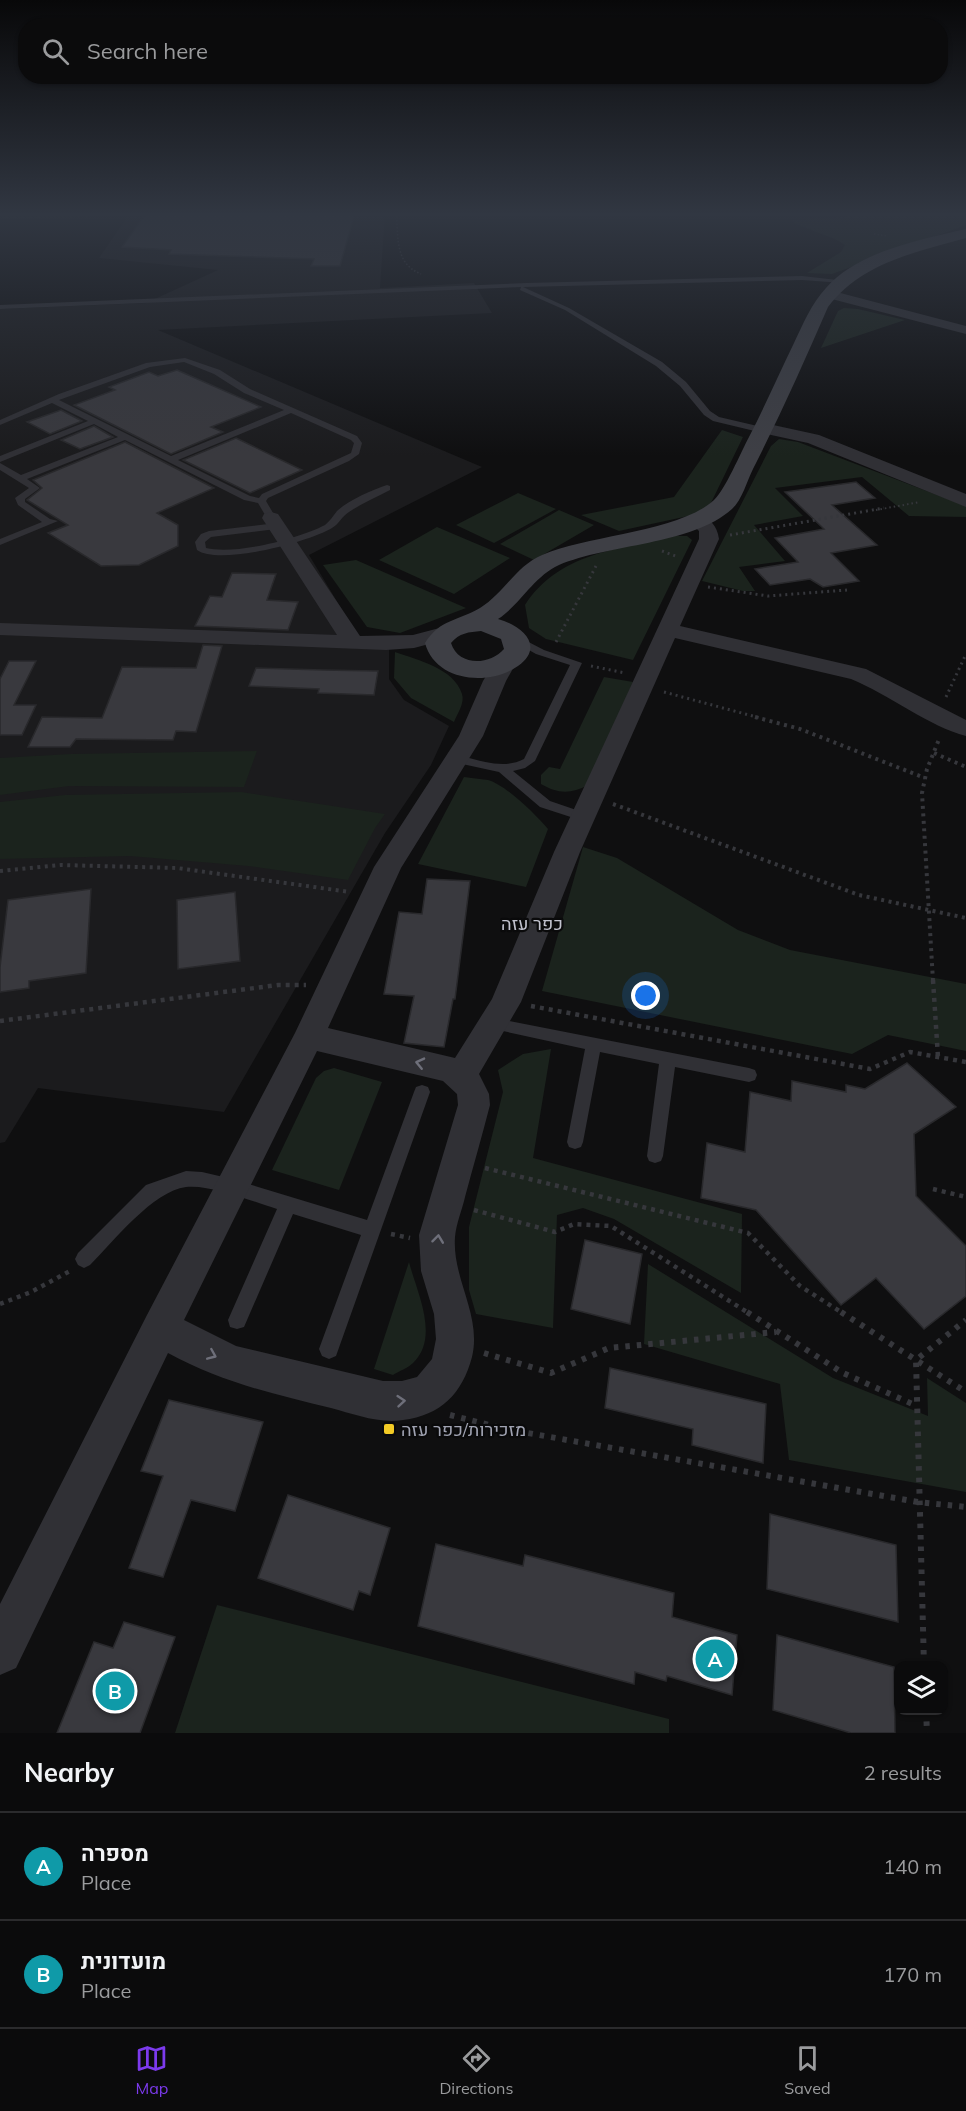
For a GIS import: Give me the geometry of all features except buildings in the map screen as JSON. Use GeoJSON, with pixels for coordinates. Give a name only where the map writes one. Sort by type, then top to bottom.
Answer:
{"type":"FeatureCollection","features":[{"type":"Feature","properties":{"kind":"main road"},"geometry":{"type":"LineString","coordinates":[[453,644],[503,602],[521,580],[541,565],[565,554],[603,544],[703,530],[711,514],[725,503],[763,429],[819,307],[830,294]]}},
{"type":"Feature","properties":{"kind":"main road"},"geometry":{"type":"LineString","coordinates":[[503,602],[505,625],[516,652]]}},
{"type":"Feature","properties":{"kind":"main road"},"geometry":{"type":"LineString","coordinates":[[453,644],[494,625],[516,652]]}},
{"type":"Feature","properties":{"kind":"main road"},"geometry":{"type":"LineString","coordinates":[[453,644],[481,669],[516,652]]}},
{"type":"Feature","properties":{"kind":"street"},"geometry":{"type":"LineString","coordinates":[[857,294],[966,330]]}},
{"type":"Feature","properties":{"kind":"street"},"geometry":{"type":"LineString","coordinates":[[763,429],[813,439],[960,498]]}},
{"type":"Feature","properties":{"kind":"street"},"geometry":{"type":"LineString","coordinates":[[274,522],[353,642]]}},
{"type":"Feature","properties":{"kind":"street"},"geometry":{"type":"LineString","coordinates":[[460,1076],[506,1002],[588,806],[689,584],[703,530]]}},
{"type":"Feature","properties":{"kind":"street"},"geometry":{"type":"LineString","coordinates":[[0,629],[386,643],[425,649],[453,644],[477,691],[482,713]]}},
{"type":"Feature","properties":{"kind":"street"},"geometry":{"type":"LineString","coordinates":[[668,630],[844,670],[878,682],[950,721]]}},
{"type":"Feature","properties":{"kind":"street"},"geometry":{"type":"LineString","coordinates":[[0,1652],[160,1328],[309,1036],[375,895],[407,835],[457,759],[482,713],[491,687],[516,652]]}},
{"type":"Feature","properties":{"kind":"street"},"geometry":{"type":"LineString","coordinates":[[160,1328],[206,1353],[236,1365],[383,1401],[404,1403],[423,1396],[443,1381],[452,1362],[454,1319],[436,1256],[437,1235],[474,1105],[474,1092],[465,1079],[452,1070],[309,1036]]}},
{"type":"Feature","properties":{"kind":"lane"},"geometry":{"type":"LineString","coordinates":[[0,307],[321,294]]}},
{"type":"Feature","properties":{"kind":"lane"},"geometry":{"type":"LineString","coordinates":[[535,294],[549,299],[659,364],[683,384],[706,413],[716,420],[763,429]]}},
{"type":"Feature","properties":{"kind":"lane"},"geometry":{"type":"LineString","coordinates":[[0,423],[52,400],[149,365],[185,360],[217,372],[247,391],[354,438],[357,443],[355,454],[265,496],[274,522],[262,548],[206,552],[202,550],[200,542],[204,536],[209,534],[274,522],[331,525],[342,512],[387,488]]}},
{"type":"Feature","properties":{"kind":"lane"},"geometry":{"type":"LineString","coordinates":[[52,400],[247,498],[274,522]]}},
{"type":"Feature","properties":{"kind":"lane"},"geometry":{"type":"LineString","coordinates":[[170,460],[291,410]]}},
{"type":"Feature","properties":{"kind":"lane"},"geometry":{"type":"LineString","coordinates":[[0,459],[95,421]]}},
{"type":"Feature","properties":{"kind":"lane"},"geometry":{"type":"LineString","coordinates":[[20,479],[125,437]]}},
{"type":"Feature","properties":{"kind":"lane"},"geometry":{"type":"LineString","coordinates":[[0,466],[35,488],[20,498],[21,503],[51,522],[0,542]]}},
{"type":"Feature","properties":{"kind":"lane"},"geometry":{"type":"LineString","coordinates":[[457,759],[503,769],[522,766],[529,761],[576,663],[516,652]]}},
{"type":"Feature","properties":{"kind":"lane"},"geometry":{"type":"LineString","coordinates":[[516,652],[553,657]]}},
{"type":"Feature","properties":{"kind":"lane"},"geometry":{"type":"LineString","coordinates":[[503,769],[545,804],[588,806]]}},
{"type":"Feature","properties":{"kind":"lane"},"geometry":{"type":"LineString","coordinates":[[494,1024],[748,1075]]}},
{"type":"Feature","properties":{"kind":"lane"},"geometry":{"type":"LineString","coordinates":[[575,1142],[594,1044]]}},
{"type":"Feature","properties":{"kind":"lane"},"geometry":{"type":"LineString","coordinates":[[655,1156],[668,1059]]}},
{"type":"Feature","properties":{"kind":"lane"},"geometry":{"type":"LineString","coordinates":[[329,1349],[422,1092]]}},
{"type":"Feature","properties":{"kind":"lane"},"geometry":{"type":"LineString","coordinates":[[84,1259],[152,1191],[186,1179],[232,1187],[372,1230]]}},
{"type":"Feature","properties":{"kind":"lane"},"geometry":{"type":"LineString","coordinates":[[237,1320],[288,1204]]}},
{"type":"Feature","properties":{"kind":"path"},"geometry":{"type":"LineString","coordinates":[[703,530],[960,498]]}},
{"type":"Feature","properties":{"kind":"path"},"geometry":{"type":"LineString","coordinates":[[553,657],[601,557],[603,544]]}},
{"type":"Feature","properties":{"kind":"path"},"geometry":{"type":"LineString","coordinates":[[689,584],[768,596],[848,590]]}},
{"type":"Feature","properties":{"kind":"path"},"geometry":{"type":"LineString","coordinates":[[938,1057],[922,793],[934,753],[950,721],[954,685],[966,654]]}},
{"type":"Feature","properties":{"kind":"path"},"geometry":{"type":"LineString","coordinates":[[576,663],[800,729],[925,778]]}},
{"type":"Feature","properties":{"kind":"path"},"geometry":{"type":"LineString","coordinates":[[934,753],[966,767]]}},
{"type":"Feature","properties":{"kind":"path"},"geometry":{"type":"LineString","coordinates":[[588,806],[859,895],[966,918]]}},
{"type":"Feature","properties":{"kind":"path"},"geometry":{"type":"LineString","coordinates":[[0,871],[82,865],[177,868],[375,895]]}},
{"type":"Feature","properties":{"kind":"path"},"geometry":{"type":"LineString","coordinates":[[0,1021],[278,985],[333,985]]}},
{"type":"Feature","properties":{"kind":"path"},"geometry":{"type":"LineString","coordinates":[[506,1002],[870,1069],[910,1052],[966,1062]]}},
{"type":"Feature","properties":{"kind":"path"},"geometry":{"type":"LineString","coordinates":[[458,1162],[678,1214],[747,1233],[800,1286],[966,1392]]}},
{"type":"Feature","properties":{"kind":"path"},"geometry":{"type":"LineString","coordinates":[[933,1189],[966,1197]]}},
{"type":"Feature","properties":{"kind":"path"},"geometry":{"type":"LineString","coordinates":[[446,1203],[555,1232],[574,1224],[611,1226],[843,1373],[917,1406]]}},
{"type":"Feature","properties":{"kind":"path"},"geometry":{"type":"LineString","coordinates":[[0,1304],[31,1292],[66,1274],[84,1259]]}},
{"type":"Feature","properties":{"kind":"path"},"geometry":{"type":"LineString","coordinates":[[916,1360],[966,1320]]}},
{"type":"Feature","properties":{"kind":"path"},"geometry":{"type":"LineString","coordinates":[[454,1345],[551,1373],[609,1348],[777,1332]]}},
{"type":"Feature","properties":{"kind":"path"},"geometry":{"type":"LineString","coordinates":[[916,1360],[924,1661]]}},
{"type":"Feature","properties":{"kind":"path"},"geometry":{"type":"LineString","coordinates":[[404,1403],[505,1429],[918,1502],[966,1507]]}},
{"type":"Feature","properties":{"kind":"path"},"geometry":{"type":"LineString","coordinates":[[926,1715],[927,1733]]}},
{"type":"Feature","properties":{"kind":"shaded area"},"geometry":{"type":"Polygon","coordinates":[[[166,294],[481,294],[492,313],[158,330],[482,467],[309,555],[364,646],[389,648],[389,679],[404,700],[449,726],[431,765],[385,833],[224,1112],[38,1088],[5,1142],[0,1143],[0,309],[146,303],[166,294]]]}},
{"type":"Feature","properties":{"kind":"shaded area"},"geometry":{"type":"Polygon","coordinates":[[[844,308],[905,320],[821,348],[838,311],[844,308]]]}},
{"type":"Feature","properties":{"kind":"shaded area"},"geometry":{"type":"Polygon","coordinates":[[[722,430],[743,437],[709,507],[693,515],[619,531],[581,515],[674,497],[722,430]]]}},
{"type":"Feature","properties":{"kind":"shaded area"},"geometry":{"type":"Polygon","coordinates":[[[779,439],[798,442],[966,506],[966,517],[909,516],[862,477],[775,488],[803,516],[754,525],[785,561],[739,567],[755,591],[743,591],[702,581],[771,446],[779,439]]]}},
{"type":"Feature","properties":{"kind":"shaded area"},"geometry":{"type":"Polygon","coordinates":[[[518,493],[556,509],[494,543],[456,525],[518,493]]]}},
{"type":"Feature","properties":{"kind":"shaded area"},"geometry":{"type":"Polygon","coordinates":[[[559,510],[594,525],[534,560],[500,544],[559,510]]]}},
{"type":"Feature","properties":{"kind":"shaded area"},"geometry":{"type":"Polygon","coordinates":[[[437,527],[510,558],[454,594],[379,560],[437,527]]]}},
{"type":"Feature","properties":{"kind":"shaded area"},"geometry":{"type":"Polygon","coordinates":[[[673,536],[687,536],[692,540],[633,660],[546,639],[529,628],[525,605],[554,574],[590,556],[673,536]]]}},
{"type":"Feature","properties":{"kind":"shaded area"},"geometry":{"type":"Polygon","coordinates":[[[356,560],[466,608],[400,633],[367,627],[323,565],[356,560]]]}},
{"type":"Feature","properties":{"kind":"shaded area"},"geometry":{"type":"Polygon","coordinates":[[[395,652],[434,666],[458,685],[462,701],[454,722],[411,698],[394,678],[395,652]]]}},
{"type":"Feature","properties":{"kind":"shaded area"},"geometry":{"type":"Polygon","coordinates":[[[604,677],[633,682],[588,785],[564,792],[541,784],[541,775],[549,767],[560,769],[604,677]]]}},
{"type":"Feature","properties":{"kind":"shaded area"},"geometry":{"type":"Polygon","coordinates":[[[257,751],[244,787],[69,786],[0,795],[0,758],[71,754],[257,751]]]}},
{"type":"Feature","properties":{"kind":"shaded area"},"geometry":{"type":"Polygon","coordinates":[[[464,777],[495,783],[528,808],[548,829],[526,887],[418,864],[464,777]]]}},
{"type":"Feature","properties":{"kind":"shaded area"},"geometry":{"type":"Polygon","coordinates":[[[241,792],[385,814],[375,828],[348,880],[248,866],[130,856],[0,859],[0,802],[65,795],[241,792]]]}},
{"type":"Feature","properties":{"kind":"shaded area"},"geometry":{"type":"Polygon","coordinates":[[[583,847],[617,858],[738,930],[790,950],[966,984],[966,1051],[888,1035],[852,1054],[542,991],[583,847]]]}},
{"type":"Feature","properties":{"kind":"shaded area"},"geometry":{"type":"Polygon","coordinates":[[[551,1049],[533,1158],[742,1214],[741,1293],[614,1219],[583,1208],[557,1215],[553,1328],[476,1314],[469,1290],[469,1227],[503,1092],[498,1070],[523,1054],[551,1049]]]}},
{"type":"Feature","properties":{"kind":"shaded area"},"geometry":{"type":"Polygon","coordinates":[[[334,1068],[382,1082],[339,1190],[272,1170],[316,1078],[324,1071],[334,1068]]]}},
{"type":"Feature","properties":{"kind":"shaded area"},"geometry":{"type":"Polygon","coordinates":[[[409,1262],[424,1314],[425,1341],[413,1363],[393,1375],[374,1369],[409,1262]]]}},
{"type":"Feature","properties":{"kind":"shaded area"},"geometry":{"type":"Polygon","coordinates":[[[648,1264],[833,1378],[928,1416],[927,1378],[966,1403],[966,1492],[789,1460],[780,1384],[644,1344],[648,1264]]]}},
{"type":"Feature","properties":{"kind":"shaded area"},"geometry":{"type":"Polygon","coordinates":[[[217,1605],[669,1719],[669,1733],[175,1733],[217,1605]]]}},
{"type":"Feature","properties":{"kind":"place","name":"מזכירות/כפר עזה"},"geometry":{"type":"Point","coordinates":[389,1429]}},
{"type":"Feature","properties":{"kind":"place","name":"מספרה"},"geometry":{"type":"Point","coordinates":[715,1659]}},
{"type":"Feature","properties":{"kind":"place","name":"מועדונית"},"geometry":{"type":"Point","coordinates":[115,1691]}},
{"type":"Feature","properties":{"kind":"district","name":"כפר עזה"},"geometry":{"type":"Point","coordinates":[532,923]}}]}
